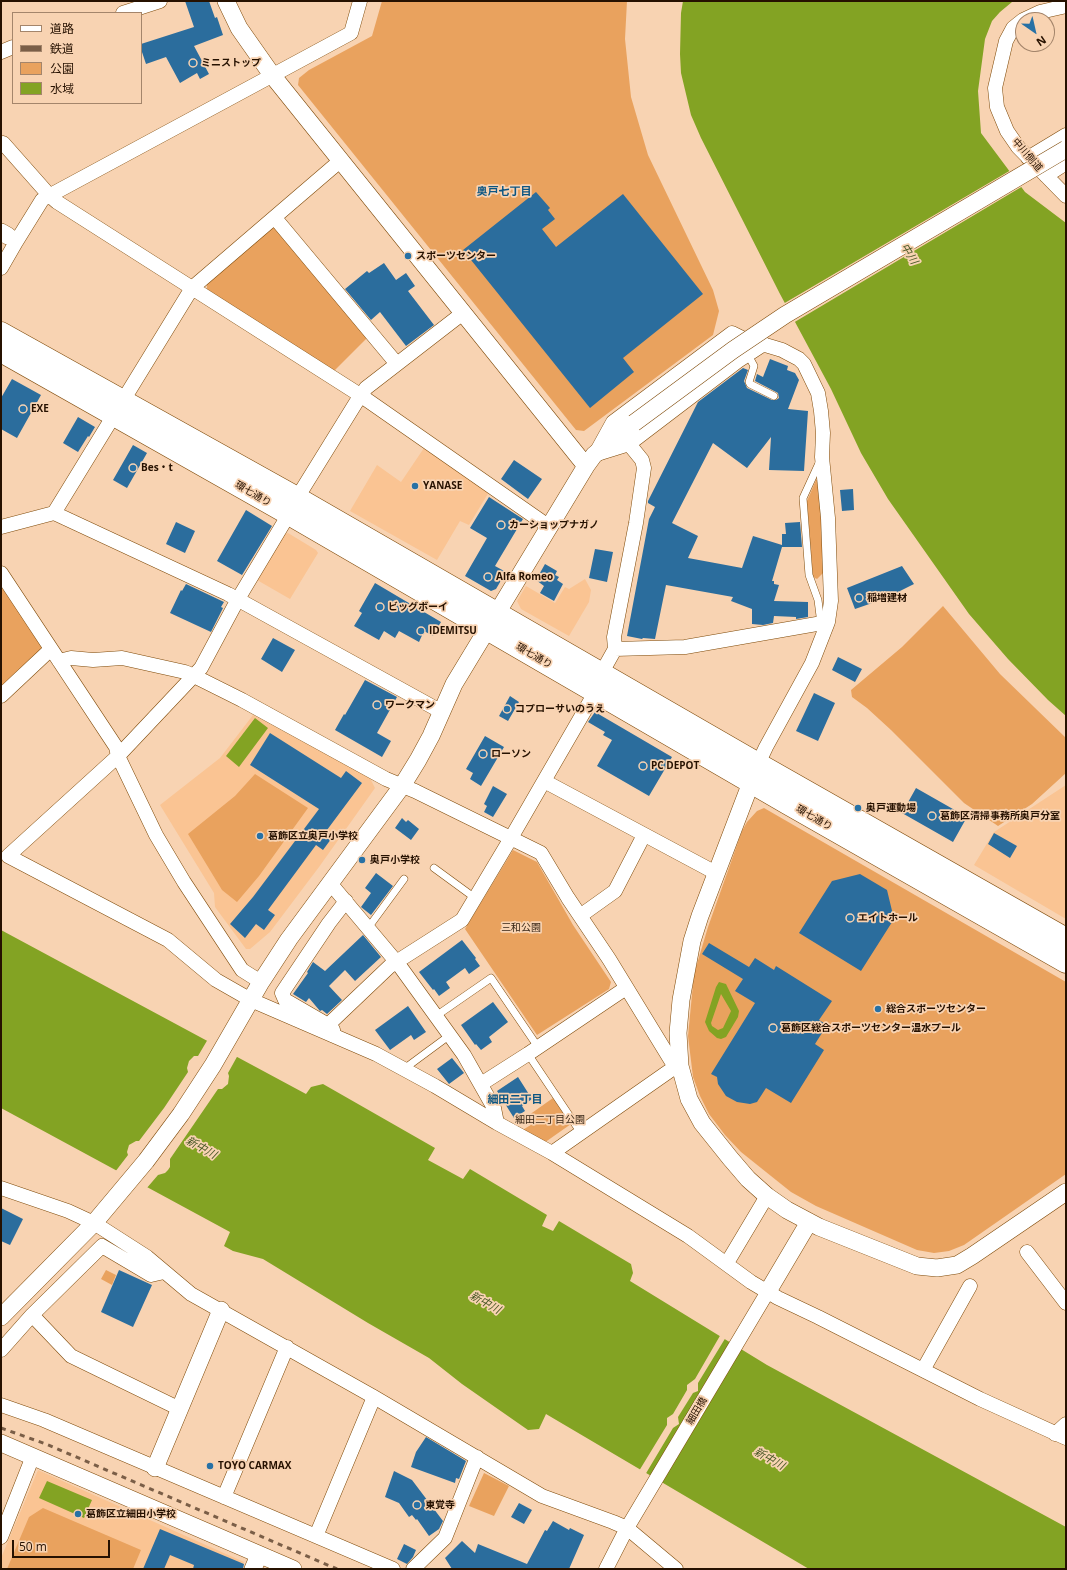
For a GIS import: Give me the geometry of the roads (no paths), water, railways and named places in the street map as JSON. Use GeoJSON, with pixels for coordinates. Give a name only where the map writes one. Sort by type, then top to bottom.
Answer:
{"type":"FeatureCollection","features":[{"type":"Feature","properties":{"kind":"main road","name":"環七通り"},"geometry":{"type":"LineString","coordinates":[[1,333],[118,408]]}},
{"type":"Feature","properties":{"kind":"main road","name":"環七通り"},"geometry":{"type":"LineString","coordinates":[[1,351],[118,408],[293,506],[755,773],[1066,962]]}},
{"type":"Feature","properties":{"kind":"main road","name":"環七通り"},"geometry":{"type":"LineString","coordinates":[[755,773],[1066,939]]}},
{"type":"Feature","properties":{"kind":"street"},"geometry":{"type":"LineString","coordinates":[[126,12],[160,1]]}},
{"type":"Feature","properties":{"kind":"street"},"geometry":{"type":"LineString","coordinates":[[226,1],[239,28],[272,75],[340,161],[463,313],[590,460]]}},
{"type":"Feature","properties":{"kind":"street"},"geometry":{"type":"LineString","coordinates":[[1,268],[8,237],[42,200],[351,33],[360,1]]}},
{"type":"Feature","properties":{"kind":"street","name":"中川側道"},"geometry":{"type":"LineString","coordinates":[[1040,12],[1066,6]]}},
{"type":"Feature","properties":{"kind":"street","name":"中川側道"},"geometry":{"type":"LineString","coordinates":[[1015,26],[1006,41],[995,88],[997,107],[1008,131],[1018,147],[1066,196]]}},
{"type":"Feature","properties":{"kind":"street"},"geometry":{"type":"LineString","coordinates":[[1,52],[12,47]]}},
{"type":"Feature","properties":{"kind":"street"},"geometry":{"type":"LineString","coordinates":[[1028,158],[1066,135]]}},
{"type":"Feature","properties":{"kind":"street"},"geometry":{"type":"LineString","coordinates":[[2,142],[57,202],[360,395],[548,526]]}},
{"type":"Feature","properties":{"kind":"street"},"geometry":{"type":"LineString","coordinates":[[590,460],[634,423],[733,350],[785,315],[1066,149]]}},
{"type":"Feature","properties":{"kind":"street"},"geometry":{"type":"LineString","coordinates":[[54,513],[192,288],[340,161]]}},
{"type":"Feature","properties":{"kind":"street"},"geometry":{"type":"LineString","coordinates":[[1046,176],[1066,163]]}},
{"type":"Feature","properties":{"kind":"street"},"geometry":{"type":"LineString","coordinates":[[275,218],[397,364]]}},
{"type":"Feature","properties":{"kind":"street"},"geometry":{"type":"LineString","coordinates":[[332,1030],[251,1000],[216,980],[168,940],[4,854],[118,756],[201,668],[238,600],[360,395],[366,388],[463,313]]}},
{"type":"Feature","properties":{"kind":"street"},"geometry":{"type":"LineString","coordinates":[[1,1317],[94,1223],[146,1161],[181,1114],[213,1066],[261,982],[289,939],[402,786],[428,742],[454,684],[548,526],[613,422],[732,333],[742,338],[782,350],[799,359],[804,364],[818,393],[823,433],[822,457],[831,571],[831,601],[822,642],[766,747],[700,916],[687,966],[681,1000],[677,1066]]}},
{"type":"Feature","properties":{"kind":"street"},"geometry":{"type":"LineString","coordinates":[[590,460],[629,444],[764,344]]}},
{"type":"Feature","properties":{"kind":"street"},"geometry":{"type":"LineString","coordinates":[[332,1030],[390,966],[462,920],[544,781],[615,649],[614,637],[636,523],[644,468],[642,460],[629,444]]}},
{"type":"Feature","properties":{"kind":"street"},"geometry":{"type":"LineString","coordinates":[[1,527],[54,513],[238,600],[442,712]]}},
{"type":"Feature","properties":{"kind":"street"},"geometry":{"type":"LineString","coordinates":[[1,573],[116,746],[118,756],[156,835],[184,882],[242,970],[261,982]]}},
{"type":"Feature","properties":{"kind":"street"},"geometry":{"type":"LineString","coordinates":[[615,649],[685,647],[825,623]]}},
{"type":"Feature","properties":{"kind":"street"},"geometry":{"type":"LineString","coordinates":[[1,696],[51,649]]}},
{"type":"Feature","properties":{"kind":"street"},"geometry":{"type":"LineString","coordinates":[[60,661],[71,658],[93,660],[122,658],[185,672],[242,700],[386,779],[541,853],[677,1066],[689,1099],[702,1123],[730,1158],[767,1196],[787,1210],[809,1222],[906,1263],[927,1268],[946,1268],[957,1265],[972,1256],[1066,1192]]}},
{"type":"Feature","properties":{"kind":"street"},"geometry":{"type":"LineString","coordinates":[[544,781],[716,873]]}},
{"type":"Feature","properties":{"kind":"street"},"geometry":{"type":"LineString","coordinates":[[580,916],[615,891],[644,835]]}},
{"type":"Feature","properties":{"kind":"street"},"geometry":{"type":"LineString","coordinates":[[330,883],[396,962],[464,1055],[494,1108],[497,1124]]}},
{"type":"Feature","properties":{"kind":"street"},"geometry":{"type":"LineString","coordinates":[[346,901],[329,923],[282,993],[285,1000],[332,1030],[404,1069],[497,1124],[552,1153],[688,1236],[767,1293],[818,1317],[980,1399],[1060,1436],[1066,1424]]}},
{"type":"Feature","properties":{"kind":"street"},"geometry":{"type":"LineString","coordinates":[[481,1084],[626,988]]}},
{"type":"Feature","properties":{"kind":"street"},"geometry":{"type":"LineString","coordinates":[[552,1153],[677,1066]]}},
{"type":"Feature","properties":{"kind":"street"},"geometry":{"type":"LineString","coordinates":[[1,1188],[68,1211],[94,1223],[147,1257],[191,1294],[374,1397],[542,1496],[627,1528],[676,1569]]}},
{"type":"Feature","properties":{"kind":"street"},"geometry":{"type":"LineString","coordinates":[[727,1263],[767,1196]]}},
{"type":"Feature","properties":{"kind":"street"},"geometry":{"type":"LineString","coordinates":[[767,1293],[809,1222]]}},
{"type":"Feature","properties":{"kind":"street"},"geometry":{"type":"LineString","coordinates":[[1,1350],[32,1315],[102,1246],[151,1274],[164,1272]]}},
{"type":"Feature","properties":{"kind":"street"},"geometry":{"type":"LineString","coordinates":[[1027,1252],[1066,1303]]}},
{"type":"Feature","properties":{"kind":"street"},"geometry":{"type":"LineString","coordinates":[[923,1370],[970,1286]]}},
{"type":"Feature","properties":{"kind":"street","name":"細田橋"},"geometry":{"type":"LineString","coordinates":[[606,1569],[627,1528],[767,1293]]}},
{"type":"Feature","properties":{"kind":"street"},"geometry":{"type":"LineString","coordinates":[[155,1468],[221,1310]]}},
{"type":"Feature","properties":{"kind":"street"},"geometry":{"type":"LineString","coordinates":[[32,1315],[71,1356],[180,1409]]}},
{"type":"Feature","properties":{"kind":"street"},"geometry":{"type":"LineString","coordinates":[[224,1497],[287,1347]]}},
{"type":"Feature","properties":{"kind":"street"},"geometry":{"type":"LineString","coordinates":[[316,1536],[374,1397]]}},
{"type":"Feature","properties":{"kind":"street"},"geometry":{"type":"LineString","coordinates":[[1,1405],[44,1420],[393,1569]]}},
{"type":"Feature","properties":{"kind":"street"},"geometry":{"type":"LineString","coordinates":[[1,1443],[33,1456],[256,1562],[293,1569]]}},
{"type":"Feature","properties":{"kind":"street"},"geometry":{"type":"LineString","coordinates":[[1,1537],[33,1456]]}},
{"type":"Feature","properties":{"kind":"street"},"geometry":{"type":"LineString","coordinates":[[413,1569],[445,1538],[477,1457]]}},
{"type":"Feature","properties":{"kind":"lane"},"geometry":{"type":"LineString","coordinates":[[748,355],[754,366],[749,382],[750,384],[774,396]]}},
{"type":"Feature","properties":{"kind":"lane"},"geometry":{"type":"LineString","coordinates":[[822,457],[803,498],[809,575],[825,623]]}},
{"type":"Feature","properties":{"kind":"lane"},"geometry":{"type":"LineString","coordinates":[[434,868],[475,898]]}},
{"type":"Feature","properties":{"kind":"lane"},"geometry":{"type":"LineString","coordinates":[[368,928],[404,879]]}},
{"type":"Feature","properties":{"kind":"lane"},"geometry":{"type":"LineString","coordinates":[[436,1016],[491,978],[581,1132]]}},
{"type":"Feature","properties":{"kind":"lane"},"geometry":{"type":"LineString","coordinates":[[404,1069],[450,1035]]}},
{"type":"Feature","properties":{"kind":"water","name":"中川"},"geometry":{"type":"Polygon","coordinates":[[[683,1],[1016,1],[1012,2],[1000,12],[992,21],[985,39],[978,91],[981,133],[1025,192],[1066,223],[1066,716],[1048,700],[1008,659],[969,614],[888,499],[861,453],[831,389],[780,294],[701,138],[691,115],[681,73],[681,13],[683,1]]]}},
{"type":"Feature","properties":{"kind":"water"},"geometry":{"type":"Polygon","coordinates":[[[255,718],[268,728],[239,767],[226,756],[255,718]]]}},
{"type":"Feature","properties":{"kind":"water","name":"新中川"},"geometry":{"type":"Polygon","coordinates":[[[1,930],[306,1094],[311,1087],[323,1084],[435,1148],[428,1160],[463,1179],[470,1169],[547,1215],[542,1226],[553,1231],[559,1221],[631,1264],[633,1273],[630,1281],[767,1365],[1066,1527],[1066,1569],[809,1569],[546,1414],[539,1429],[528,1430],[462,1384],[429,1358],[263,1259],[233,1251],[224,1246],[230,1232],[1,1108],[1,930]]]}},
{"type":"Feature","properties":{"kind":"water"},"geometry":{"type":"Polygon","coordinates":[[[719,982],[726,984],[739,1011],[738,1017],[726,1037],[721,1039],[717,1038],[709,1031],[705,1022],[719,982]],[[721,994],[711,1023],[712,1026],[718,1030],[723,1028],[731,1011],[721,994]]]}},
{"type":"Feature","properties":{"kind":"water"},"geometry":{"type":"Polygon","coordinates":[[[47,1481],[92,1500],[84,1518],[39,1498],[47,1481]]]}},
{"type":"Feature","properties":{"kind":"railway"},"geometry":{"type":"LineString","coordinates":[[1,1428],[46,1444],[337,1569]]}},
{"type":"Feature","properties":{"kind":"place","name":"ミニストップ"},"geometry":{"type":"Point","coordinates":[193,63]}},
{"type":"Feature","properties":{"kind":"place","name":"スポーツセンター"},"geometry":{"type":"Point","coordinates":[408,256]}},
{"type":"Feature","properties":{"kind":"place","name":"EXE"},"geometry":{"type":"Point","coordinates":[23,409]}},
{"type":"Feature","properties":{"kind":"place","name":"Bes・t"},"geometry":{"type":"Point","coordinates":[133,468]}},
{"type":"Feature","properties":{"kind":"place","name":"YANASE"},"geometry":{"type":"Point","coordinates":[415,486]}},
{"type":"Feature","properties":{"kind":"place","name":"カーショップナガノ"},"geometry":{"type":"Point","coordinates":[501,525]}},
{"type":"Feature","properties":{"kind":"place","name":"Alfa Romeo"},"geometry":{"type":"Point","coordinates":[488,577]}},
{"type":"Feature","properties":{"kind":"place","name":"稲増建材"},"geometry":{"type":"Point","coordinates":[859,598]}},
{"type":"Feature","properties":{"kind":"place","name":"ビッグボーイ"},"geometry":{"type":"Point","coordinates":[380,607]}},
{"type":"Feature","properties":{"kind":"place","name":"IDEMITSU"},"geometry":{"type":"Point","coordinates":[421,631]}},
{"type":"Feature","properties":{"kind":"place","name":"ワークマン"},"geometry":{"type":"Point","coordinates":[377,705]}},
{"type":"Feature","properties":{"kind":"place","name":"コプローサいのうえ"},"geometry":{"type":"Point","coordinates":[507,709]}},
{"type":"Feature","properties":{"kind":"place","name":"ローソン"},"geometry":{"type":"Point","coordinates":[483,754]}},
{"type":"Feature","properties":{"kind":"place","name":"PC DEPOT"},"geometry":{"type":"Point","coordinates":[643,766]}},
{"type":"Feature","properties":{"kind":"place","name":"奥戸運動場"},"geometry":{"type":"Point","coordinates":[858,808]}},
{"type":"Feature","properties":{"kind":"place","name":"葛飾区清掃事務所奥戸分室"},"geometry":{"type":"Point","coordinates":[932,816]}},
{"type":"Feature","properties":{"kind":"place","name":"葛飾区立奥戸小学校"},"geometry":{"type":"Point","coordinates":[260,836]}},
{"type":"Feature","properties":{"kind":"place","name":"奥戸小学校"},"geometry":{"type":"Point","coordinates":[362,860]}},
{"type":"Feature","properties":{"kind":"place","name":"エイトホール"},"geometry":{"type":"Point","coordinates":[850,918]}},
{"type":"Feature","properties":{"kind":"place","name":"総合スポーツセンター"},"geometry":{"type":"Point","coordinates":[878,1009]}},
{"type":"Feature","properties":{"kind":"place","name":"葛飾区総合スポーツセンター温水プール"},"geometry":{"type":"Point","coordinates":[773,1028]}},
{"type":"Feature","properties":{"kind":"place","name":"TOYO CARMAX"},"geometry":{"type":"Point","coordinates":[210,1466]}},
{"type":"Feature","properties":{"kind":"place","name":"東覚寺"},"geometry":{"type":"Point","coordinates":[417,1505]}},
{"type":"Feature","properties":{"kind":"place","name":"葛飾区立細田小学校"},"geometry":{"type":"Point","coordinates":[78,1514]}},
{"type":"Feature","properties":{"kind":"district","name":"奥戸七丁目"},"geometry":{"type":"Point","coordinates":[504,192]}},
{"type":"Feature","properties":{"kind":"district","name":"細田二丁目"},"geometry":{"type":"Point","coordinates":[515,1100]}},
{"type":"Feature","properties":{"kind":"park label","name":"三和公園"},"geometry":{"type":"Point","coordinates":[521,928]}},
{"type":"Feature","properties":{"kind":"park label","name":"細田二丁目公園"},"geometry":{"type":"Point","coordinates":[550,1120]}}]}
